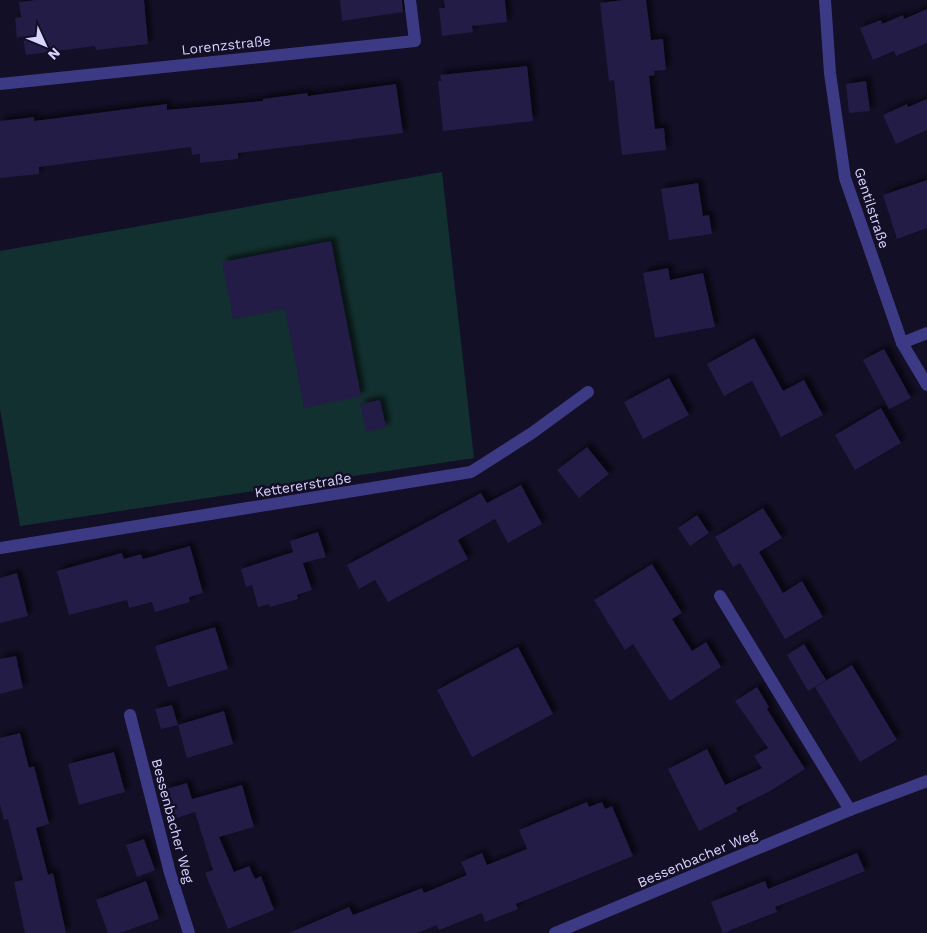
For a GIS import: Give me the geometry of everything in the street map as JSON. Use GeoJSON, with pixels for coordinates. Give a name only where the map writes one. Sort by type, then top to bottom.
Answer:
{"type":"FeatureCollection","features":[{"type":"Feature","properties":{"kind":"street","name":"Lorenzstraße"},"geometry":{"type":"LineString","coordinates":[[0,84],[415,40],[410,0]]}},
{"type":"Feature","properties":{"kind":"street","name":"Gentilstraße"},"geometry":{"type":"LineString","coordinates":[[825,0],[830,73],[845,178],[902,343],[927,385]]}},
{"type":"Feature","properties":{"kind":"street"},"geometry":{"type":"LineString","coordinates":[[902,343],[927,333]]}},
{"type":"Feature","properties":{"kind":"street","name":"Kettererstraße"},"geometry":{"type":"LineString","coordinates":[[0,548],[471,472],[532,433],[588,392]]}},
{"type":"Feature","properties":{"kind":"street"},"geometry":{"type":"LineString","coordinates":[[720,596],[850,810]]}},
{"type":"Feature","properties":{"kind":"street","name":"Bessenbacher Weg"},"geometry":{"type":"LineString","coordinates":[[130,715],[170,873],[189,933]]}},
{"type":"Feature","properties":{"kind":"street","name":"Bessenbacher Weg"},"geometry":{"type":"LineString","coordinates":[[555,933],[850,810],[927,781]]}},
{"type":"Feature","properties":{"kind":"green space"},"geometry":{"type":"Polygon","coordinates":[[[442,172],[474,458],[20,526],[0,409],[0,251],[442,172]]]}},
{"type":"Feature","properties":{"kind":"building"},"geometry":{"type":"Polygon","coordinates":[[[36,0],[144,0],[148,44],[96,50],[95,46],[26,55],[23,37],[17,38],[15,18],[21,17],[19,2],[36,0]]]}},
{"type":"Feature","properties":{"kind":"building"},"geometry":{"type":"Polygon","coordinates":[[[340,0],[402,0],[403,12],[342,21],[340,0]]]}},
{"type":"Feature","properties":{"kind":"building"},"geometry":{"type":"Polygon","coordinates":[[[444,0],[505,0],[507,22],[472,26],[473,32],[442,36],[439,8],[445,8],[444,0]]]}},
{"type":"Feature","properties":{"kind":"building"},"geometry":{"type":"Polygon","coordinates":[[[646,0],[651,40],[663,39],[666,70],[654,71],[655,75],[649,76],[655,129],[664,128],[666,150],[622,155],[614,80],[609,81],[600,3],[646,0]]]}},
{"type":"Feature","properties":{"kind":"building"},"geometry":{"type":"Polygon","coordinates":[[[927,9],[927,43],[896,56],[894,51],[873,60],[860,28],[881,20],[882,24],[903,15],[904,19],[927,9]]]}},
{"type":"Feature","properties":{"kind":"building"},"geometry":{"type":"Polygon","coordinates":[[[527,66],[533,121],[443,131],[438,81],[441,81],[440,75],[527,66]]]}},
{"type":"Feature","properties":{"kind":"building"},"geometry":{"type":"Polygon","coordinates":[[[866,81],[870,111],[849,113],[846,84],[866,81]]]}},
{"type":"Feature","properties":{"kind":"building"},"geometry":{"type":"Polygon","coordinates":[[[396,84],[403,133],[238,153],[238,159],[200,163],[200,154],[192,155],[191,147],[39,167],[39,174],[0,178],[0,121],[34,117],[34,121],[167,104],[167,110],[263,101],[263,99],[307,93],[308,96],[396,84]]]}},
{"type":"Feature","properties":{"kind":"building"},"geometry":{"type":"Polygon","coordinates":[[[927,99],[927,130],[896,144],[883,115],[907,104],[908,107],[927,99]]]}},
{"type":"Feature","properties":{"kind":"building"},"geometry":{"type":"Polygon","coordinates":[[[927,180],[927,228],[897,239],[883,195],[927,180]]]}},
{"type":"Feature","properties":{"kind":"building"},"geometry":{"type":"Polygon","coordinates":[[[698,183],[703,216],[709,215],[712,234],[669,240],[661,189],[698,183]]]}},
{"type":"Feature","properties":{"kind":"building"},"geometry":{"type":"Polygon","coordinates":[[[331,241],[361,396],[304,408],[285,309],[233,319],[222,262],[331,241]]]}},
{"type":"Feature","properties":{"kind":"building"},"geometry":{"type":"Polygon","coordinates":[[[668,268],[670,280],[703,273],[715,327],[655,338],[643,273],[668,268]]]}},
{"type":"Feature","properties":{"kind":"building"},"geometry":{"type":"Polygon","coordinates":[[[754,338],[783,391],[804,380],[823,415],[781,437],[752,381],[724,396],[707,364],[754,338]]]}},
{"type":"Feature","properties":{"kind":"building"},"geometry":{"type":"Polygon","coordinates":[[[884,349],[911,398],[889,409],[863,360],[884,349]]]}},
{"type":"Feature","properties":{"kind":"building"},"geometry":{"type":"Polygon","coordinates":[[[669,378],[689,415],[643,439],[624,402],[669,378]]]}},
{"type":"Feature","properties":{"kind":"building"},"geometry":{"type":"Polygon","coordinates":[[[380,400],[386,427],[366,432],[360,404],[380,400]]]}},
{"type":"Feature","properties":{"kind":"building"},"geometry":{"type":"Polygon","coordinates":[[[881,408],[901,443],[855,470],[835,435],[881,408]]]}},
{"type":"Feature","properties":{"kind":"building"},"geometry":{"type":"Polygon","coordinates":[[[587,447],[609,474],[579,498],[557,470],[587,447]]]}},
{"type":"Feature","properties":{"kind":"building"},"geometry":{"type":"Polygon","coordinates":[[[521,485],[542,524],[508,543],[495,519],[458,540],[468,559],[388,602],[375,580],[359,589],[347,565],[481,493],[487,503],[521,485]]]}},
{"type":"Feature","properties":{"kind":"building"},"geometry":{"type":"Polygon","coordinates":[[[763,508],[782,538],[759,552],[783,593],[802,581],[823,617],[785,639],[740,563],[733,567],[715,537],[763,508]]]}},
{"type":"Feature","properties":{"kind":"building"},"geometry":{"type":"Polygon","coordinates":[[[697,515],[709,533],[690,546],[678,528],[697,515]]]}},
{"type":"Feature","properties":{"kind":"building"},"geometry":{"type":"Polygon","coordinates":[[[318,532],[326,557],[303,563],[312,590],[297,595],[298,599],[270,607],[269,604],[258,607],[252,585],[246,587],[241,569],[293,552],[290,541],[318,532]]]}},
{"type":"Feature","properties":{"kind":"building"},"geometry":{"type":"Polygon","coordinates":[[[190,546],[203,593],[189,597],[190,602],[155,612],[152,602],[129,608],[127,600],[69,615],[57,571],[122,553],[124,559],[141,554],[143,559],[190,546]]]}},
{"type":"Feature","properties":{"kind":"building"},"geometry":{"type":"Polygon","coordinates":[[[652,564],[682,613],[672,619],[692,651],[706,642],[721,667],[670,701],[633,644],[625,650],[594,600],[652,564]]]}},
{"type":"Feature","properties":{"kind":"building"},"geometry":{"type":"Polygon","coordinates":[[[17,573],[28,616],[0,623],[0,578],[17,573]]]}},
{"type":"Feature","properties":{"kind":"building"},"geometry":{"type":"Polygon","coordinates":[[[215,627],[228,669],[168,687],[155,646],[215,627]]]}},
{"type":"Feature","properties":{"kind":"building"},"geometry":{"type":"Polygon","coordinates":[[[804,644],[826,680],[808,691],[787,655],[804,644]]]}},
{"type":"Feature","properties":{"kind":"building"},"geometry":{"type":"Polygon","coordinates":[[[518,647],[553,714],[472,757],[437,690],[518,647]]]}},
{"type":"Feature","properties":{"kind":"building"},"geometry":{"type":"Polygon","coordinates":[[[16,656],[23,688],[0,694],[0,659],[16,656]]]}},
{"type":"Feature","properties":{"kind":"building"},"geometry":{"type":"Polygon","coordinates":[[[852,665],[897,740],[860,762],[815,687],[852,665]]]}},
{"type":"Feature","properties":{"kind":"building"},"geometry":{"type":"Polygon","coordinates":[[[757,687],[769,707],[767,709],[805,769],[772,790],[736,808],[738,811],[699,831],[668,769],[707,749],[725,785],[762,768],[754,756],[768,748],[735,701],[757,687]]]}},
{"type":"Feature","properties":{"kind":"building"},"geometry":{"type":"Polygon","coordinates":[[[172,705],[178,725],[161,729],[155,709],[172,705]]]}},
{"type":"Feature","properties":{"kind":"building"},"geometry":{"type":"Polygon","coordinates":[[[224,711],[233,744],[187,758],[178,725],[224,711]]]}},
{"type":"Feature","properties":{"kind":"building"},"geometry":{"type":"Polygon","coordinates":[[[20,733],[29,768],[34,766],[49,824],[36,828],[48,875],[53,873],[66,933],[25,933],[14,882],[23,880],[8,819],[4,820],[0,804],[0,738],[20,733]]]}},
{"type":"Feature","properties":{"kind":"building"},"geometry":{"type":"Polygon","coordinates":[[[114,752],[125,792],[79,805],[68,764],[114,752]]]}},
{"type":"Feature","properties":{"kind":"building"},"geometry":{"type":"Polygon","coordinates":[[[187,783],[192,799],[242,785],[254,827],[219,837],[234,872],[249,866],[255,879],[261,876],[274,910],[228,929],[205,873],[213,870],[195,812],[174,819],[166,789],[187,783]]]}},
{"type":"Feature","properties":{"kind":"building"},"geometry":{"type":"Polygon","coordinates":[[[587,802],[589,807],[602,802],[605,809],[612,806],[633,856],[516,904],[518,909],[485,922],[482,913],[439,930],[437,925],[417,933],[289,933],[349,907],[353,915],[422,888],[424,893],[467,875],[461,862],[482,853],[487,865],[527,849],[519,830],[587,802]]]}},
{"type":"Feature","properties":{"kind":"building"},"geometry":{"type":"Polygon","coordinates":[[[144,839],[155,870],[137,877],[126,845],[144,839]]]}},
{"type":"Feature","properties":{"kind":"building"},"geometry":{"type":"Polygon","coordinates":[[[857,853],[865,871],[775,907],[777,912],[723,933],[711,902],[765,881],[768,889],[857,853]]]}},
{"type":"Feature","properties":{"kind":"building"},"geometry":{"type":"Polygon","coordinates":[[[146,881],[159,919],[120,933],[108,933],[96,900],[146,881]]]}}]}
